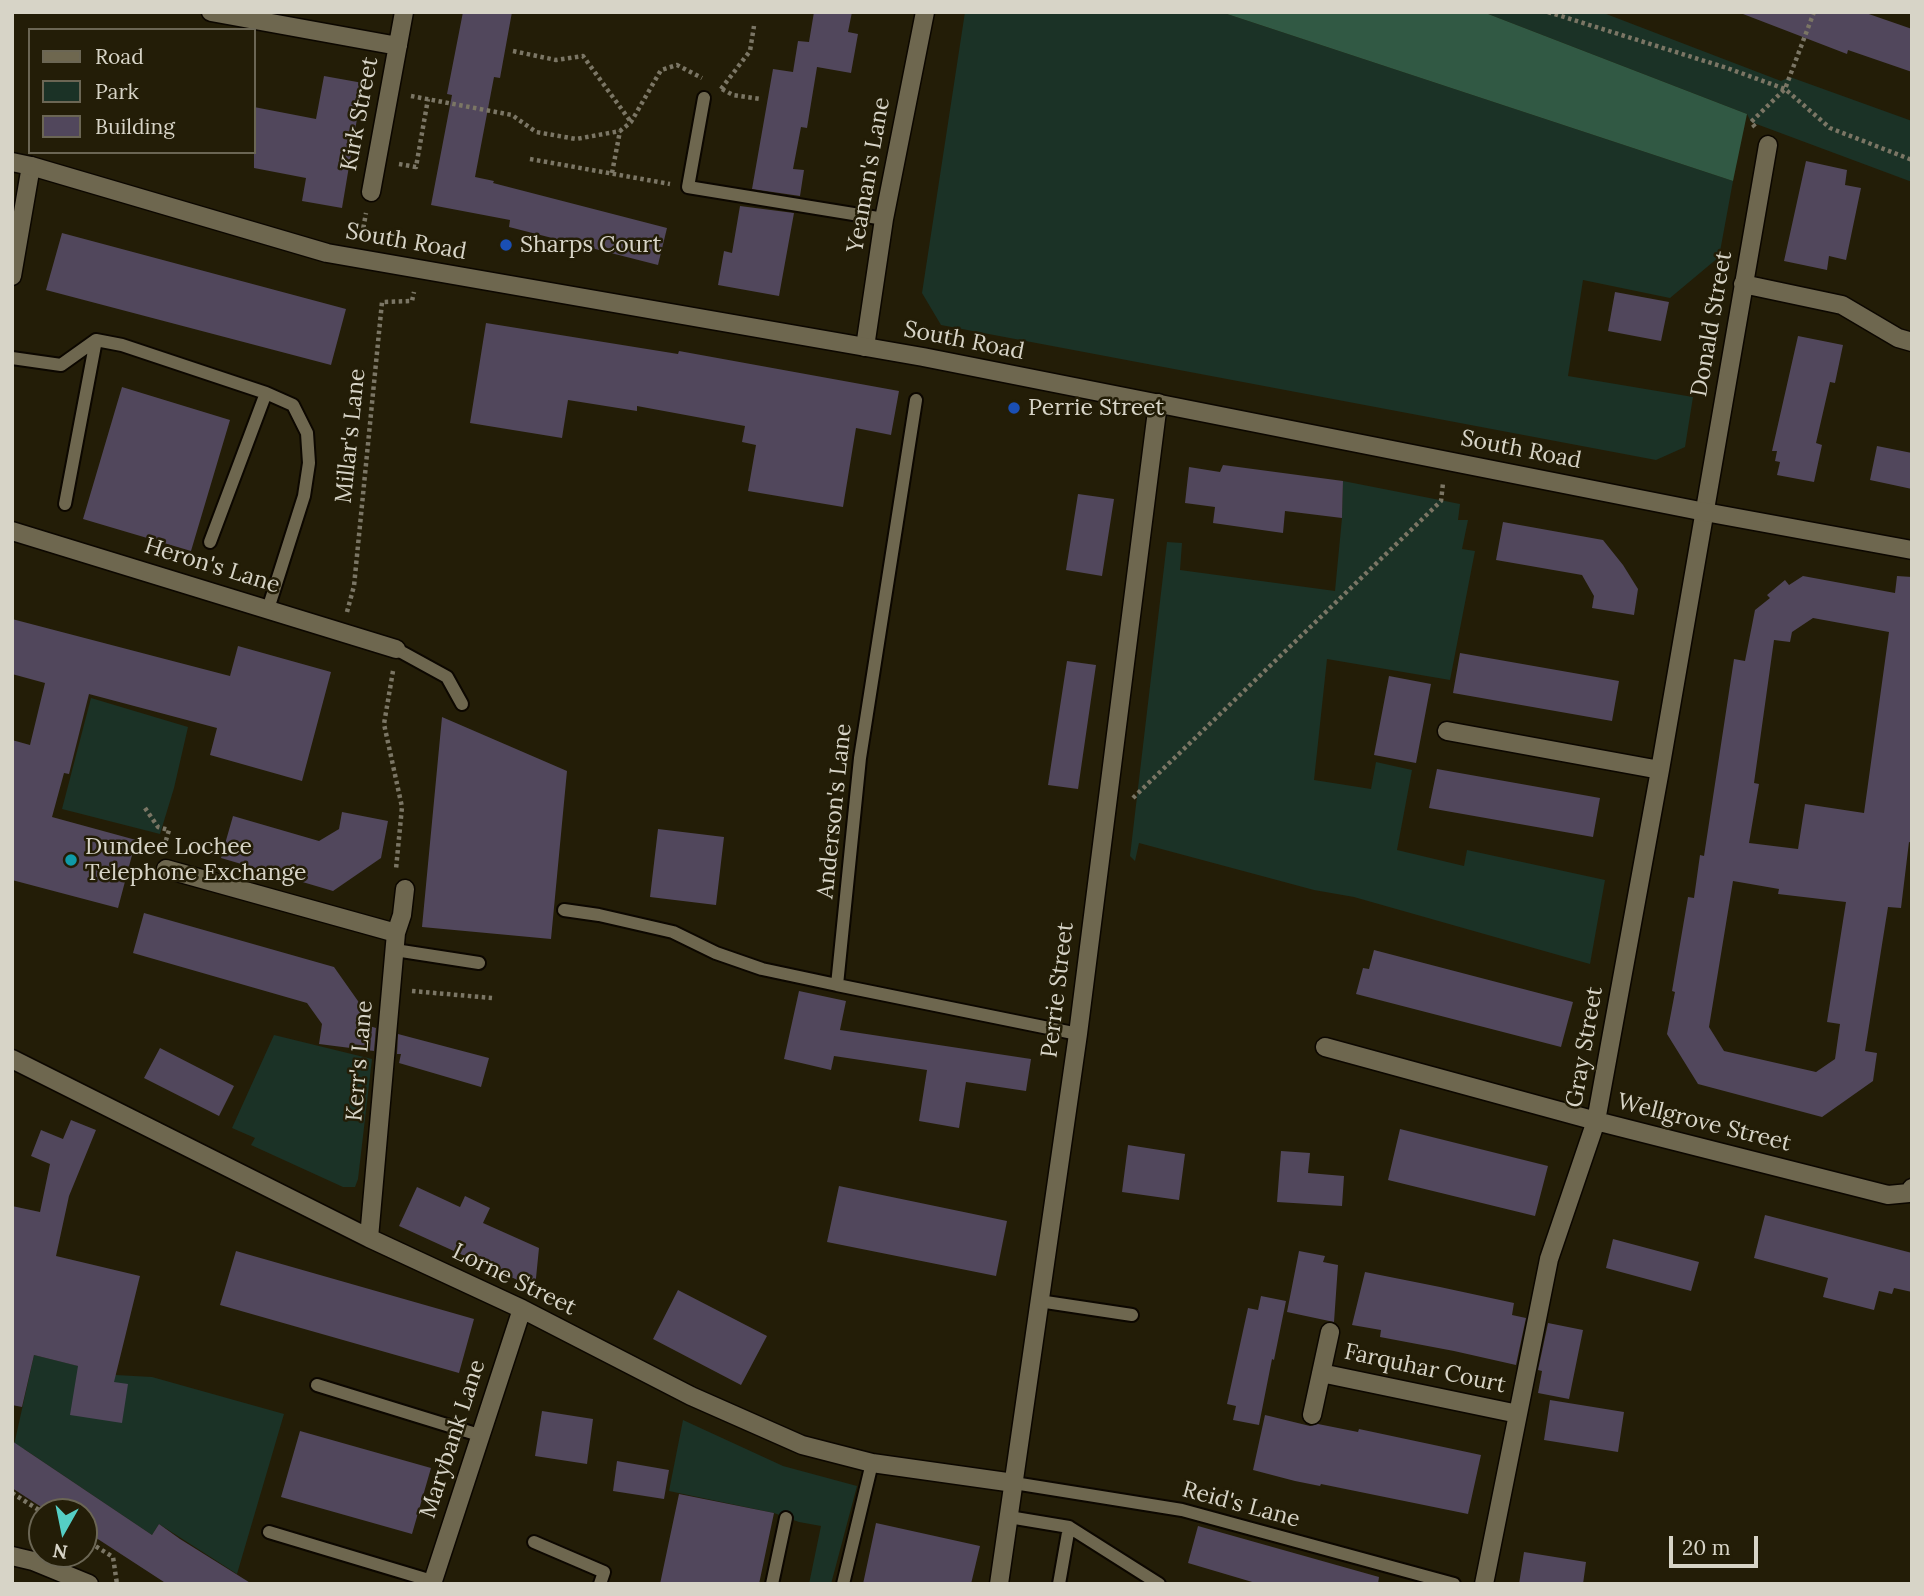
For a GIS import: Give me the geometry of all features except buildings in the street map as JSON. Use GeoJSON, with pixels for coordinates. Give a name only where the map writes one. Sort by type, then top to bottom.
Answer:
{"type":"FeatureCollection","features":[{"type":"Feature","properties":{"kind":"street","name":"Kirk Street"},"geometry":{"type":"LineString","coordinates":[[211,12],[398,46]]}},
{"type":"Feature","properties":{"kind":"street","name":"Kirk Street"},"geometry":{"type":"LineString","coordinates":[[370,192],[404,12]]}},
{"type":"Feature","properties":{"kind":"street","name":"Yeaman's Lane"},"geometry":{"type":"LineString","coordinates":[[865,347],[884,219],[925,12]]}},
{"type":"Feature","properties":{"kind":"street","name":"Donald Street"},"geometry":{"type":"LineString","coordinates":[[1705,512],[1768,145]]}},
{"type":"Feature","properties":{"kind":"street","name":"South Road"},"geometry":{"type":"LineString","coordinates":[[12,162],[327,253],[865,347],[1912,550]]}},
{"type":"Feature","properties":{"kind":"street"},"geometry":{"type":"LineString","coordinates":[[12,276],[31,166]]}},
{"type":"Feature","properties":{"kind":"street"},"geometry":{"type":"LineString","coordinates":[[1743,284],[1842,305],[1898,338],[1912,342]]}},
{"type":"Feature","properties":{"kind":"street","name":"Perrie Street"},"geometry":{"type":"LineString","coordinates":[[999,1584],[1078,1034],[1158,402]]}},
{"type":"Feature","properties":{"kind":"street","name":"Gray Street"},"geometry":{"type":"LineString","coordinates":[[1484,1584],[1549,1259],[1596,1121],[1705,512]]}},
{"type":"Feature","properties":{"kind":"street","name":"Heron's Lane"},"geometry":{"type":"LineString","coordinates":[[12,531],[396,649]]}},
{"type":"Feature","properties":{"kind":"street"},"geometry":{"type":"LineString","coordinates":[[1447,731],[1660,771]]}},
{"type":"Feature","properties":{"kind":"street"},"geometry":{"type":"LineString","coordinates":[[166,869],[395,942]]}},
{"type":"Feature","properties":{"kind":"street","name":"Kerr's Lane"},"geometry":{"type":"LineString","coordinates":[[369,1238],[395,942],[405,889]]}},
{"type":"Feature","properties":{"kind":"street","name":"Wellgrove Street"},"geometry":{"type":"LineString","coordinates":[[1325,1047],[1596,1121],[1888,1195],[1911,1193]]}},
{"type":"Feature","properties":{"kind":"street","name":"Lorne Street"},"geometry":{"type":"LineString","coordinates":[[12,1059],[691,1396],[789,1440],[872,1463],[1014,1483]]}},
{"type":"Feature","properties":{"kind":"street","name":"Marybank Lane"},"geometry":{"type":"LineString","coordinates":[[432,1582],[522,1310]]}},
{"type":"Feature","properties":{"kind":"street","name":"Farquhar Court"},"geometry":{"type":"LineString","coordinates":[[1312,1415],[1330,1332]]}},
{"type":"Feature","properties":{"kind":"street","name":"Farquhar Court"},"geometry":{"type":"LineString","coordinates":[[1321,1373],[1518,1413]]}},
{"type":"Feature","properties":{"kind":"street"},"geometry":{"type":"LineString","coordinates":[[12,1556],[33,1560],[89,1584]]}},
{"type":"Feature","properties":{"kind":"lane"},"geometry":{"type":"LineString","coordinates":[[704,98],[688,187],[884,219]]}},
{"type":"Feature","properties":{"kind":"lane"},"geometry":{"type":"LineString","coordinates":[[65,504],[96,340]]}},
{"type":"Feature","properties":{"kind":"lane"},"geometry":{"type":"LineString","coordinates":[[12,358],[61,365],[96,340],[122,345],[266,393],[293,405],[307,433],[309,463],[304,496],[268,609]]}},
{"type":"Feature","properties":{"kind":"lane"},"geometry":{"type":"LineString","coordinates":[[210,542],[266,393]]}},
{"type":"Feature","properties":{"kind":"lane","name":"Anderson's Lane"},"geometry":{"type":"LineString","coordinates":[[837,985],[860,758],[916,400]]}},
{"type":"Feature","properties":{"kind":"lane"},"geometry":{"type":"LineString","coordinates":[[396,649],[447,677],[462,704]]}},
{"type":"Feature","properties":{"kind":"lane"},"geometry":{"type":"LineString","coordinates":[[564,909],[673,932],[716,953],[762,969],[1078,1034]]}},
{"type":"Feature","properties":{"kind":"lane"},"geometry":{"type":"LineString","coordinates":[[395,942],[479,962]]}},
{"type":"Feature","properties":{"kind":"lane"},"geometry":{"type":"LineString","coordinates":[[1039,1301],[1132,1315]]}},
{"type":"Feature","properties":{"kind":"lane"},"geometry":{"type":"LineString","coordinates":[[317,1385],[479,1434]]}},
{"type":"Feature","properties":{"kind":"lane"},"geometry":{"type":"LineString","coordinates":[[843,1584],[872,1463]]}},
{"type":"Feature","properties":{"kind":"lane","name":"Reid's Lane"},"geometry":{"type":"LineString","coordinates":[[1014,1483],[1182,1510],[1454,1584]]}},
{"type":"Feature","properties":{"kind":"lane"},"geometry":{"type":"LineString","coordinates":[[1009,1517],[1069,1527],[1159,1584]]}},
{"type":"Feature","properties":{"kind":"lane"},"geometry":{"type":"LineString","coordinates":[[772,1584],[786,1518]]}},
{"type":"Feature","properties":{"kind":"lane"},"geometry":{"type":"LineString","coordinates":[[1059,1584],[1069,1527]]}},
{"type":"Feature","properties":{"kind":"lane"},"geometry":{"type":"LineString","coordinates":[[269,1532],[432,1582]]}},
{"type":"Feature","properties":{"kind":"lane"},"geometry":{"type":"LineString","coordinates":[[534,1542],[604,1572],[600,1584]]}},
{"type":"Feature","properties":{"kind":"path"},"geometry":{"type":"LineString","coordinates":[[1548,12],[1786,89],[1829,128],[1912,160]]}},
{"type":"Feature","properties":{"kind":"path"},"geometry":{"type":"LineString","coordinates":[[1751,122],[1786,89],[1814,12]]}},
{"type":"Feature","properties":{"kind":"path"},"geometry":{"type":"LineString","coordinates":[[722,89],[750,51],[754,26]]}},
{"type":"Feature","properties":{"kind":"path"},"geometry":{"type":"LineString","coordinates":[[513,51],[556,60],[583,56],[631,122]]}},
{"type":"Feature","properties":{"kind":"path"},"geometry":{"type":"LineString","coordinates":[[389,92],[512,114],[536,132],[576,139],[620,131],[631,122],[661,70],[677,65],[733,95],[761,99]]}},
{"type":"Feature","properties":{"kind":"path"},"geometry":{"type":"LineString","coordinates":[[377,160],[416,167],[428,99]]}},
{"type":"Feature","properties":{"kind":"path"},"geometry":{"type":"LineString","coordinates":[[612,173],[620,131]]}},
{"type":"Feature","properties":{"kind":"path"},"geometry":{"type":"LineString","coordinates":[[530,159],[688,187]]}},
{"type":"Feature","properties":{"kind":"path"},"geometry":{"type":"LineString","coordinates":[[357,258],[370,192]]}},
{"type":"Feature","properties":{"kind":"path","name":"Millar's Lane"},"geometry":{"type":"LineString","coordinates":[[341,633],[354,586],[382,302],[412,301],[418,270]]}},
{"type":"Feature","properties":{"kind":"path"},"geometry":{"type":"LineString","coordinates":[[1104,825],[1441,500],[1445,460]]}},
{"type":"Feature","properties":{"kind":"path"},"geometry":{"type":"LineString","coordinates":[[396,649],[384,723],[402,807],[394,883],[405,889]]}},
{"type":"Feature","properties":{"kind":"path"},"geometry":{"type":"LineString","coordinates":[[145,808],[159,827],[169,830],[164,846],[166,869]]}},
{"type":"Feature","properties":{"kind":"path"},"geometry":{"type":"LineString","coordinates":[[391,989],[492,998]]}},
{"type":"Feature","properties":{"kind":"path"},"geometry":{"type":"LineString","coordinates":[[12,1493],[28,1503]]}},
{"type":"Feature","properties":{"kind":"path"},"geometry":{"type":"LineString","coordinates":[[98,1548],[113,1557],[117,1584]]}},
{"type":"Feature","properties":{"kind":"green space"},"geometry":{"type":"Polygon","coordinates":[[[965,12],[1221,12],[1733,181],[1719,257],[1670,298],[1583,280],[1568,376],[1693,397],[1685,447],[1656,460],[941,325],[922,293],[965,12]]]}},
{"type":"Feature","properties":{"kind":"green space"},"geometry":{"type":"Polygon","coordinates":[[[1221,12],[1483,12],[1747,114],[1733,181],[1221,12]]]}},
{"type":"Feature","properties":{"kind":"green space"},"geometry":{"type":"Polygon","coordinates":[[[1483,12],[1601,12],[1781,81],[1790,77],[1912,121],[1912,182],[1751,122],[1747,114],[1483,12]]]}},
{"type":"Feature","properties":{"kind":"green space"},"geometry":{"type":"Polygon","coordinates":[[[1343,481],[1460,504],[1458,520],[1468,520],[1462,549],[1475,551],[1450,680],[1327,659],[1314,780],[1371,789],[1376,762],[1412,770],[1397,850],[1464,866],[1467,850],[1605,880],[1590,964],[1354,897],[1314,890],[1139,843],[1135,861],[1130,856],[1167,542],[1182,543],[1180,570],[1335,591],[1343,481]]]}},
{"type":"Feature","properties":{"kind":"green space"},"geometry":{"type":"Polygon","coordinates":[[[91,698],[188,727],[160,834],[62,809],[91,698]]]}},
{"type":"Feature","properties":{"kind":"green space"},"geometry":{"type":"Polygon","coordinates":[[[274,1035],[372,1059],[355,1187],[343,1187],[251,1145],[255,1138],[232,1128],[274,1035]]]}},
{"type":"Feature","properties":{"kind":"green space"},"geometry":{"type":"Polygon","coordinates":[[[34,1355],[116,1375],[152,1377],[284,1414],[237,1574],[159,1524],[152,1535],[24,1449],[12,1454],[34,1355]]]}},
{"type":"Feature","properties":{"kind":"green space"},"geometry":{"type":"Polygon","coordinates":[[[683,1420],[783,1466],[857,1486],[831,1584],[809,1584],[821,1526],[774,1513],[669,1491],[683,1420]]]}},
{"type":"Feature","properties":{"kind":"place","name":"Sharps Court"},"geometry":{"type":"Point","coordinates":[506,245]}},
{"type":"Feature","properties":{"kind":"place","name":"Perrie Street"},"geometry":{"type":"Point","coordinates":[1014,408]}},
{"type":"Feature","properties":{"kind":"place","name":"Dundee Lochee Telephone Exchange"},"geometry":{"type":"Point","coordinates":[71,860]}}]}
